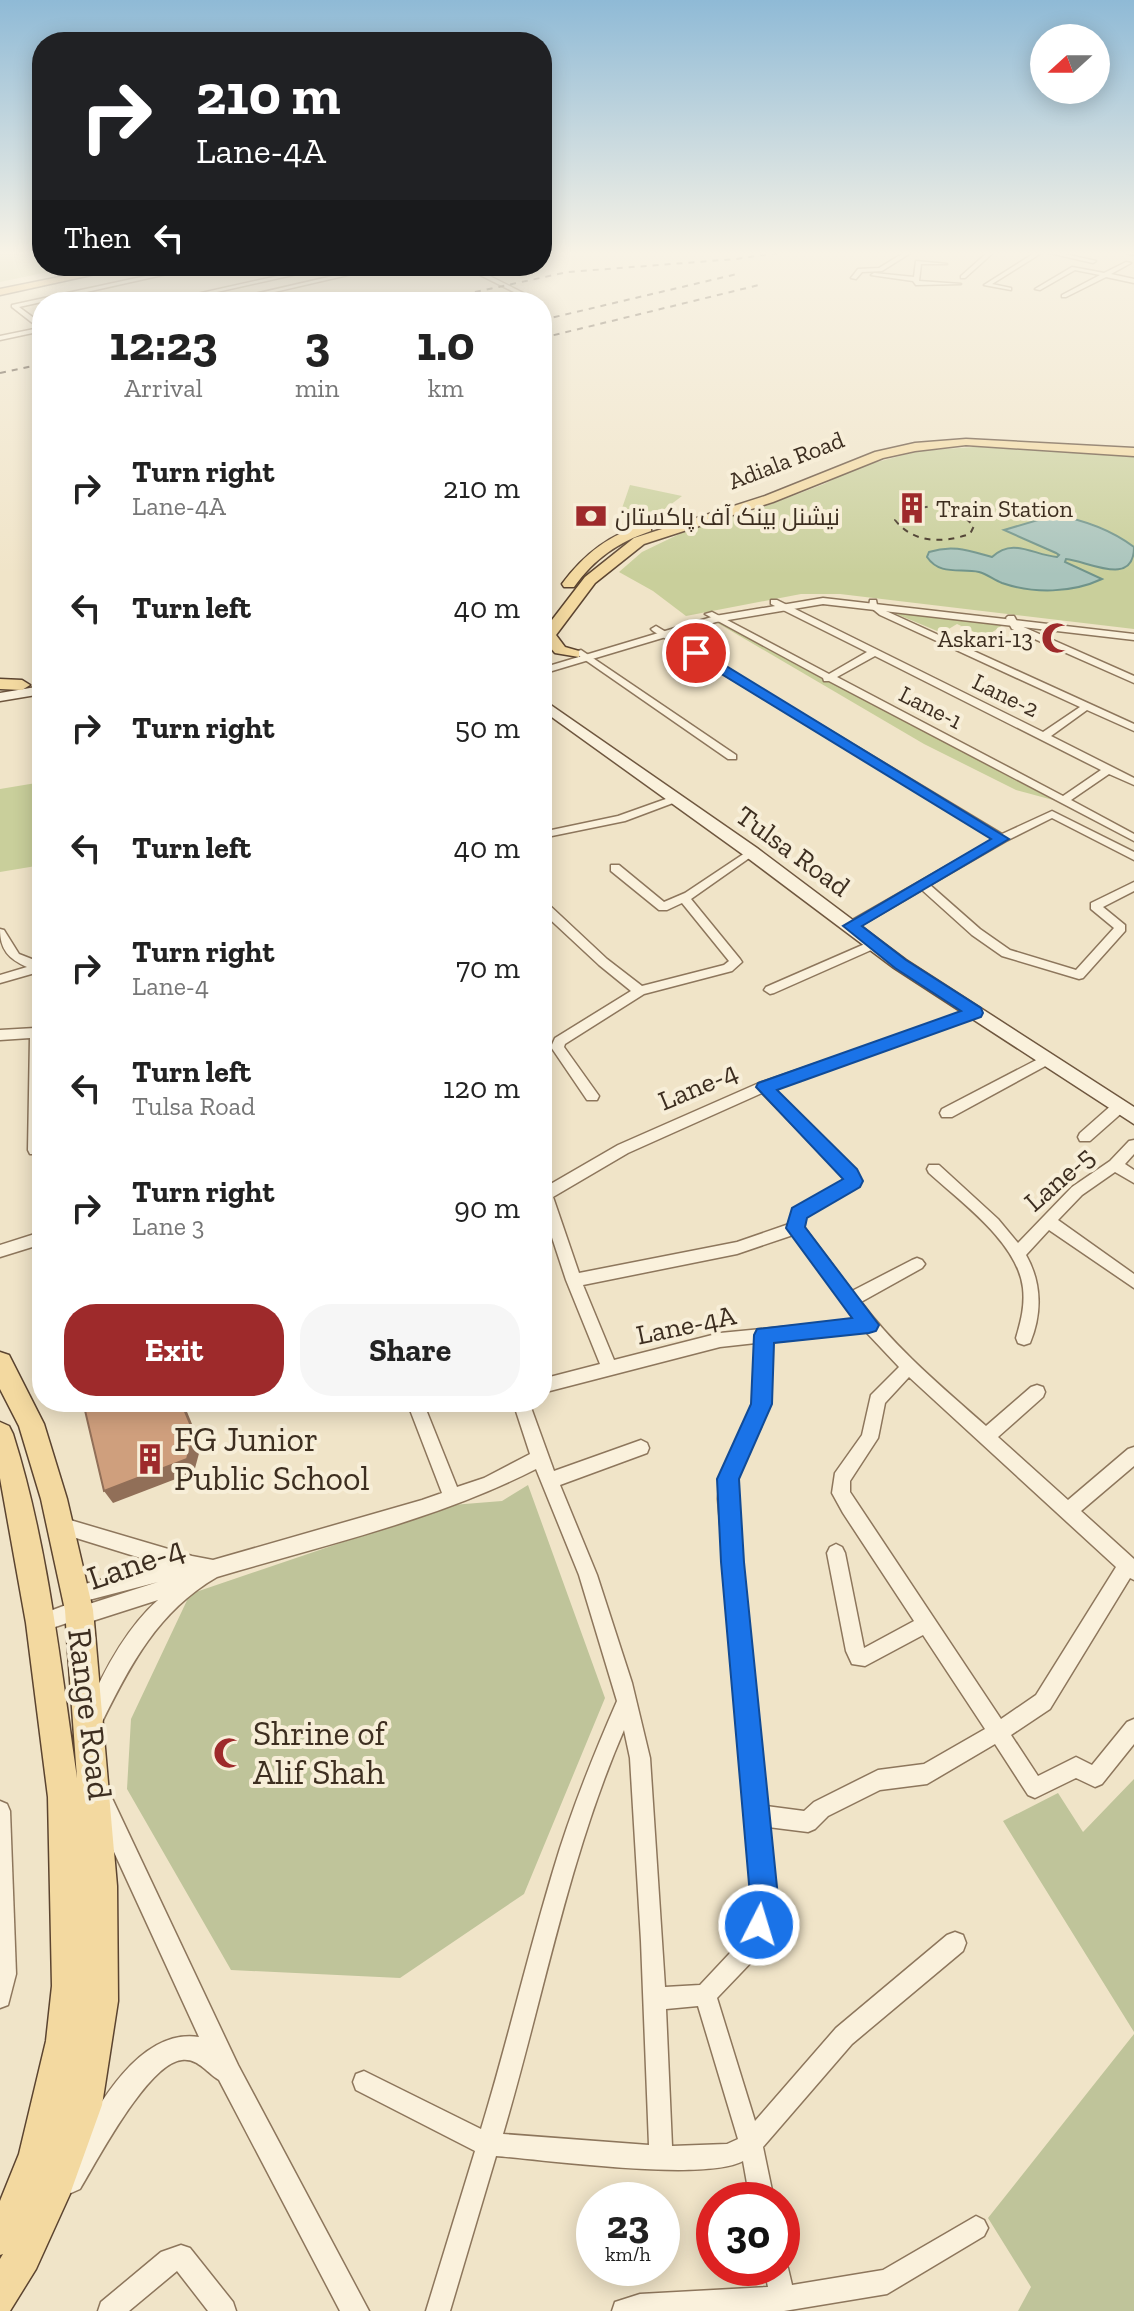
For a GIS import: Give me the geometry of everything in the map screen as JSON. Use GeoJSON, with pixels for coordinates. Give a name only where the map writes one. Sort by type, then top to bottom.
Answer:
{"type":"FeatureCollection","features":[{"type":"Feature","properties":{"kind":"main road","name":"Adiala Road"},"geometry":{"type":"LineString","coordinates":[[552,606],[597,551],[617,538],[764,495],[860,455],[902,444],[959,438],[1134,449]]}},
{"type":"Feature","properties":{"kind":"main road"},"geometry":{"type":"LineString","coordinates":[[552,630],[590,580],[645,538],[769,499],[857,462],[915,447],[1002,443],[1134,449]]}},
{"type":"Feature","properties":{"kind":"main road"},"geometry":{"type":"LineString","coordinates":[[552,644],[560,650],[582,655]]}},
{"type":"Feature","properties":{"kind":"main road"},"geometry":{"type":"LineString","coordinates":[[6,692],[32,685]]}},
{"type":"Feature","properties":{"kind":"main road"},"geometry":{"type":"LineString","coordinates":[[6,692],[32,691]]}},
{"type":"Feature","properties":{"kind":"main road","name":"Tulsa Road"},"geometry":{"type":"LineString","coordinates":[[552,710],[874,944],[1127,1112]]}},
{"type":"Feature","properties":{"kind":"main road"},"geometry":{"type":"LineString","coordinates":[[0,1363],[31,1424],[60,1525],[78,1607],[101,1886],[101,2001],[84,2105],[57,2181],[12,2246],[0,2296]]}},
{"type":"Feature","properties":{"kind":"main road","name":"Range Road"},"geometry":{"type":"LineString","coordinates":[[0,1434],[17,1490],[40,1623],[64,1797],[69,1986],[63,2041],[37,2154],[16,2210],[12,2246]]}},
{"type":"Feature","properties":{"kind":"street"},"geometry":{"type":"LineString","coordinates":[[552,667],[712,616],[823,596],[1134,635]]}},
{"type":"Feature","properties":{"kind":"street","name":"Lane-2"},"geometry":{"type":"LineString","coordinates":[[777,604],[1134,782]]}},
{"type":"Feature","properties":{"kind":"street"},"geometry":{"type":"LineString","coordinates":[[873,604],[1134,728]]}},
{"type":"Feature","properties":{"kind":"street","name":"Lane-1"},"geometry":{"type":"LineString","coordinates":[[712,616],[1134,838]]}},
{"type":"Feature","properties":{"kind":"street"},"geometry":{"type":"LineString","coordinates":[[1012,620],[1134,680]]}},
{"type":"Feature","properties":{"kind":"street"},"geometry":{"type":"LineString","coordinates":[[660,631],[1002,839]]}},
{"type":"Feature","properties":{"kind":"street"},"geometry":{"type":"LineString","coordinates":[[827,679],[873,653]]}},
{"type":"Feature","properties":{"kind":"street"},"geometry":{"type":"LineString","coordinates":[[552,661],[582,655],[732,757]]}},
{"type":"Feature","properties":{"kind":"street"},"geometry":{"type":"LineString","coordinates":[[1043,737],[1087,706]]}},
{"type":"Feature","properties":{"kind":"street"},"geometry":{"type":"LineString","coordinates":[[1064,800],[1108,770]]}},
{"type":"Feature","properties":{"kind":"street"},"geometry":{"type":"LineString","coordinates":[[552,833],[621,819],[677,798]]}},
{"type":"Feature","properties":{"kind":"street"},"geometry":{"type":"LineString","coordinates":[[851,926],[1002,839],[1052,814],[1134,856]]}},
{"type":"Feature","properties":{"kind":"street"},"geometry":{"type":"LineString","coordinates":[[615,868],[663,907],[684,898],[751,852]]}},
{"type":"Feature","properties":{"kind":"street"},"geometry":{"type":"LineString","coordinates":[[923,885],[976,932],[1006,953],[1079,975],[1121,928],[1095,906],[1134,886]]}},
{"type":"Feature","properties":{"kind":"street"},"geometry":{"type":"LineString","coordinates":[[592,1096],[557,1047],[560,1041],[640,991],[728,968],[736,962],[684,898]]}},
{"type":"Feature","properties":{"kind":"street"},"geometry":{"type":"LineString","coordinates":[[552,914],[603,962],[640,991]]}},
{"type":"Feature","properties":{"kind":"street"},"geometry":{"type":"LineString","coordinates":[[0,933],[15,957],[32,964]]}},
{"type":"Feature","properties":{"kind":"street"},"geometry":{"type":"LineString","coordinates":[[770,990],[874,944]]}},
{"type":"Feature","properties":{"kind":"street"},"geometry":{"type":"LineString","coordinates":[[0,979],[32,970]]}},
{"type":"Feature","properties":{"kind":"street","name":"Lane-4"},"geometry":{"type":"LineString","coordinates":[[552,1190],[623,1149],[764,1087],[975,1013]]}},
{"type":"Feature","properties":{"kind":"street"},"geometry":{"type":"LineString","coordinates":[[0,1035],[32,1033]]}},
{"type":"Feature","properties":{"kind":"street"},"geometry":{"type":"LineString","coordinates":[[947,1113],[1046,1060]]}},
{"type":"Feature","properties":{"kind":"street"},"geometry":{"type":"LineString","coordinates":[[754,1815],[808,1822],[821,1809],[878,1780],[927,1774],[998,1733],[1043,1702],[1130,1568],[909,1367],[869,1325],[796,1228],[799,1214],[854,1181],[764,1087]]}},
{"type":"Feature","properties":{"kind":"street"},"geometry":{"type":"LineString","coordinates":[[1085,1137],[1127,1112]]}},
{"type":"Feature","properties":{"kind":"street","name":"Lane-5"},"geometry":{"type":"LineString","coordinates":[[1019,1252],[1077,1191],[1115,1165],[1134,1145]]}},
{"type":"Feature","properties":{"kind":"street"},"geometry":{"type":"LineString","coordinates":[[1115,1165],[1134,1177]]}},
{"type":"Feature","properties":{"kind":"street"},"geometry":{"type":"LineString","coordinates":[[934,1169],[1019,1252],[1033,1296],[1033,1317],[1024,1338]]}},
{"type":"Feature","properties":{"kind":"street"},"geometry":{"type":"LineString","coordinates":[[552,1218],[610,1369]]}},
{"type":"Feature","properties":{"kind":"street"},"geometry":{"type":"LineString","coordinates":[[1048,1221],[1134,1282]]}},
{"type":"Feature","properties":{"kind":"street"},"geometry":{"type":"LineString","coordinates":[[574,1280],[737,1248],[796,1228]]}},
{"type":"Feature","properties":{"kind":"street"},"geometry":{"type":"LineString","coordinates":[[0,1251],[32,1241]]}},
{"type":"Feature","properties":{"kind":"street"},"geometry":{"type":"LineString","coordinates":[[850,1300],[917,1264]]}},
{"type":"Feature","properties":{"kind":"street","name":"Lane-4A"},"geometry":{"type":"LineString","coordinates":[[552,1384],[720,1340],[869,1325]]}},
{"type":"Feature","properties":{"kind":"street"},"geometry":{"type":"LineString","coordinates":[[654,1999],[705,1995],[754,1943],[765,1907],[754,1815],[727,1499],[728,1479],[762,1404],[764,1335]]}},
{"type":"Feature","properties":{"kind":"street"},"geometry":{"type":"LineString","coordinates":[[909,1367],[877,1400],[876,1420],[870,1438],[841,1479],[841,1493],[1035,1788],[1076,1767],[1095,1777],[1134,1729]]}},
{"type":"Feature","properties":{"kind":"street"},"geometry":{"type":"LineString","coordinates":[[986,1437],[1037,1392]]}},
{"type":"Feature","properties":{"kind":"street"},"geometry":{"type":"LineString","coordinates":[[419,1412],[452,1497]]}},
{"type":"Feature","properties":{"kind":"street"},"geometry":{"type":"LineString","coordinates":[[524,1412],[588,1575],[627,1701],[640,1758],[661,2158]]}},
{"type":"Feature","properties":{"kind":"street"},"geometry":{"type":"LineString","coordinates":[[549,1481],[641,1448]]}},
{"type":"Feature","properties":{"kind":"street"},"geometry":{"type":"LineString","coordinates":[[1067,1512],[1134,1455]]}},
{"type":"Feature","properties":{"kind":"street","name":"Lane-4"},"geometry":{"type":"LineString","coordinates":[[40,1623],[78,1607],[452,1497],[489,1484],[540,1458]]}},
{"type":"Feature","properties":{"kind":"street"},"geometry":{"type":"LineString","coordinates":[[60,1525],[193,1573],[153,1617],[121,1662],[89,1725]]}},
{"type":"Feature","properties":{"kind":"street"},"geometry":{"type":"LineString","coordinates":[[836,1553],[855,1651],[859,1657],[865,1657],[926,1624]]}},
{"type":"Feature","properties":{"kind":"street"},"geometry":{"type":"LineString","coordinates":[[438,2311],[517,2049],[563,1871],[595,1774],[627,1701]]}},
{"type":"Feature","properties":{"kind":"street"},"geometry":{"type":"LineString","coordinates":[[95,1786],[229,2074],[355,2311]]}},
{"type":"Feature","properties":{"kind":"street"},"geometry":{"type":"LineString","coordinates":[[0,1811],[5,1974],[0,1997]]}},
{"type":"Feature","properties":{"kind":"street"},"geometry":{"type":"LineString","coordinates":[[364,2082],[486,2144],[661,2158],[729,2156],[751,2144],[844,2036],[955,1943]]}},
{"type":"Feature","properties":{"kind":"street"},"geometry":{"type":"LineString","coordinates":[[705,1995],[751,2144],[758,2182]]}},
{"type":"Feature","properties":{"kind":"street"},"geometry":{"type":"LineString","coordinates":[[12,2246],[152,2060],[178,2047],[200,2050],[229,2074]]}},
{"type":"Feature","properties":{"kind":"street"},"geometry":{"type":"LineString","coordinates":[[624,2311],[640,2306],[782,2299],[887,2282],[976,2228]]}},
{"type":"Feature","properties":{"kind":"street"},"geometry":{"type":"LineString","coordinates":[[110,2311],[170,2261],[181,2257],[224,2311]]}},
{"type":"Feature","properties":{"kind":"street"},"geometry":{"type":"LineString","coordinates":[[779,2286],[782,2299]]}},
{"type":"Feature","properties":{"kind":"green space"},"geometry":{"type":"Polygon","coordinates":[[[986,446],[1134,455],[1134,629],[840,594],[801,594],[686,616],[653,591],[619,572],[642,552],[696,526],[753,511],[824,484],[858,467],[919,451],[986,446]]]}},
{"type":"Feature","properties":{"kind":"green space"},"geometry":{"type":"Polygon","coordinates":[[[630,485],[682,496],[653,518],[620,514],[630,485]]]}},
{"type":"Feature","properties":{"kind":"green space"},"geometry":{"type":"Polygon","coordinates":[[[889,611],[1003,625],[985,637],[957,624],[942,633],[889,611]]]}},
{"type":"Feature","properties":{"kind":"green space"},"geometry":{"type":"Polygon","coordinates":[[[714,621],[1053,800],[1016,790],[924,744],[714,621]]]}},
{"type":"Feature","properties":{"kind":"green space"},"geometry":{"type":"Polygon","coordinates":[[[32,784],[32,867],[0,872],[0,789],[32,784]]]}},
{"type":"Feature","properties":{"kind":"green space"},"geometry":{"type":"Polygon","coordinates":[[[528,1485],[605,1698],[524,1894],[400,1978],[231,1970],[127,1789],[131,1719],[190,1594],[452,1505],[502,1501],[528,1485]]]}},
{"type":"Feature","properties":{"kind":"green space"},"geometry":{"type":"Polygon","coordinates":[[[1134,1779],[1134,2032],[1003,1821],[1058,1793],[1083,1832],[1134,1779]]]}},
{"type":"Feature","properties":{"kind":"green space"},"geometry":{"type":"Polygon","coordinates":[[[1134,2034],[1134,2311],[1018,2311],[1031,2287],[988,2218],[1134,2034]]]}},
{"type":"Feature","properties":{"kind":"water"},"geometry":{"type":"Polygon","coordinates":[[[1055,515],[1116,535],[1134,547],[1132,559],[1126,566],[1108,569],[1066,559],[1065,562],[1102,579],[1078,587],[1040,590],[1014,587],[979,572],[944,569],[927,557],[929,552],[954,548],[992,557],[1000,551],[1015,548],[1057,557],[1059,555],[1056,553],[1004,530],[1055,515]]]}},
{"type":"Feature","properties":{"kind":"building","name":"FG Junior Public School"},"geometry":{"type":"Polygon","coordinates":[[[85,1412],[185,1412],[194,1433],[187,1459],[104,1491],[85,1412]]]}},
{"type":"Feature","properties":{"kind":"railway"},"geometry":{"type":"LineString","coordinates":[[0,373],[32,366]]}},
{"type":"Feature","properties":{"kind":"railway"},"geometry":{"type":"LineString","coordinates":[[933,506],[961,514],[974,526],[970,534],[950,539],[930,539],[911,534],[895,520],[907,510],[933,506]]}},
{"type":"Feature","properties":{"kind":"place","name":"Train Station"},"geometry":{"type":"Point","coordinates":[912,508]}},
{"type":"Feature","properties":{"kind":"place","name":"نیشنل بینک آف پاکستان"},"geometry":{"type":"Point","coordinates":[591,516]}},
{"type":"Feature","properties":{"kind":"place","name":"Askari-13"},"geometry":{"type":"Point","coordinates":[1057,638]}},
{"type":"Feature","properties":{"kind":"place","name":"FG Junior Public School"},"geometry":{"type":"Point","coordinates":[150,1459]}},
{"type":"Feature","properties":{"kind":"place","name":"Shrine of Alif Shah"},"geometry":{"type":"Point","coordinates":[229,1753]}},
{"type":"Feature","properties":{"kind":"route"},"geometry":{"type":"LineString","coordinates":[[696,653],[1002,839],[851,926],[900,964],[975,1013],[764,1087],[854,1181],[799,1214],[795,1220],[796,1228],[869,1325],[764,1335],[762,1404],[728,1479],[732,1562],[765,1907],[759,1925]]}}]}
